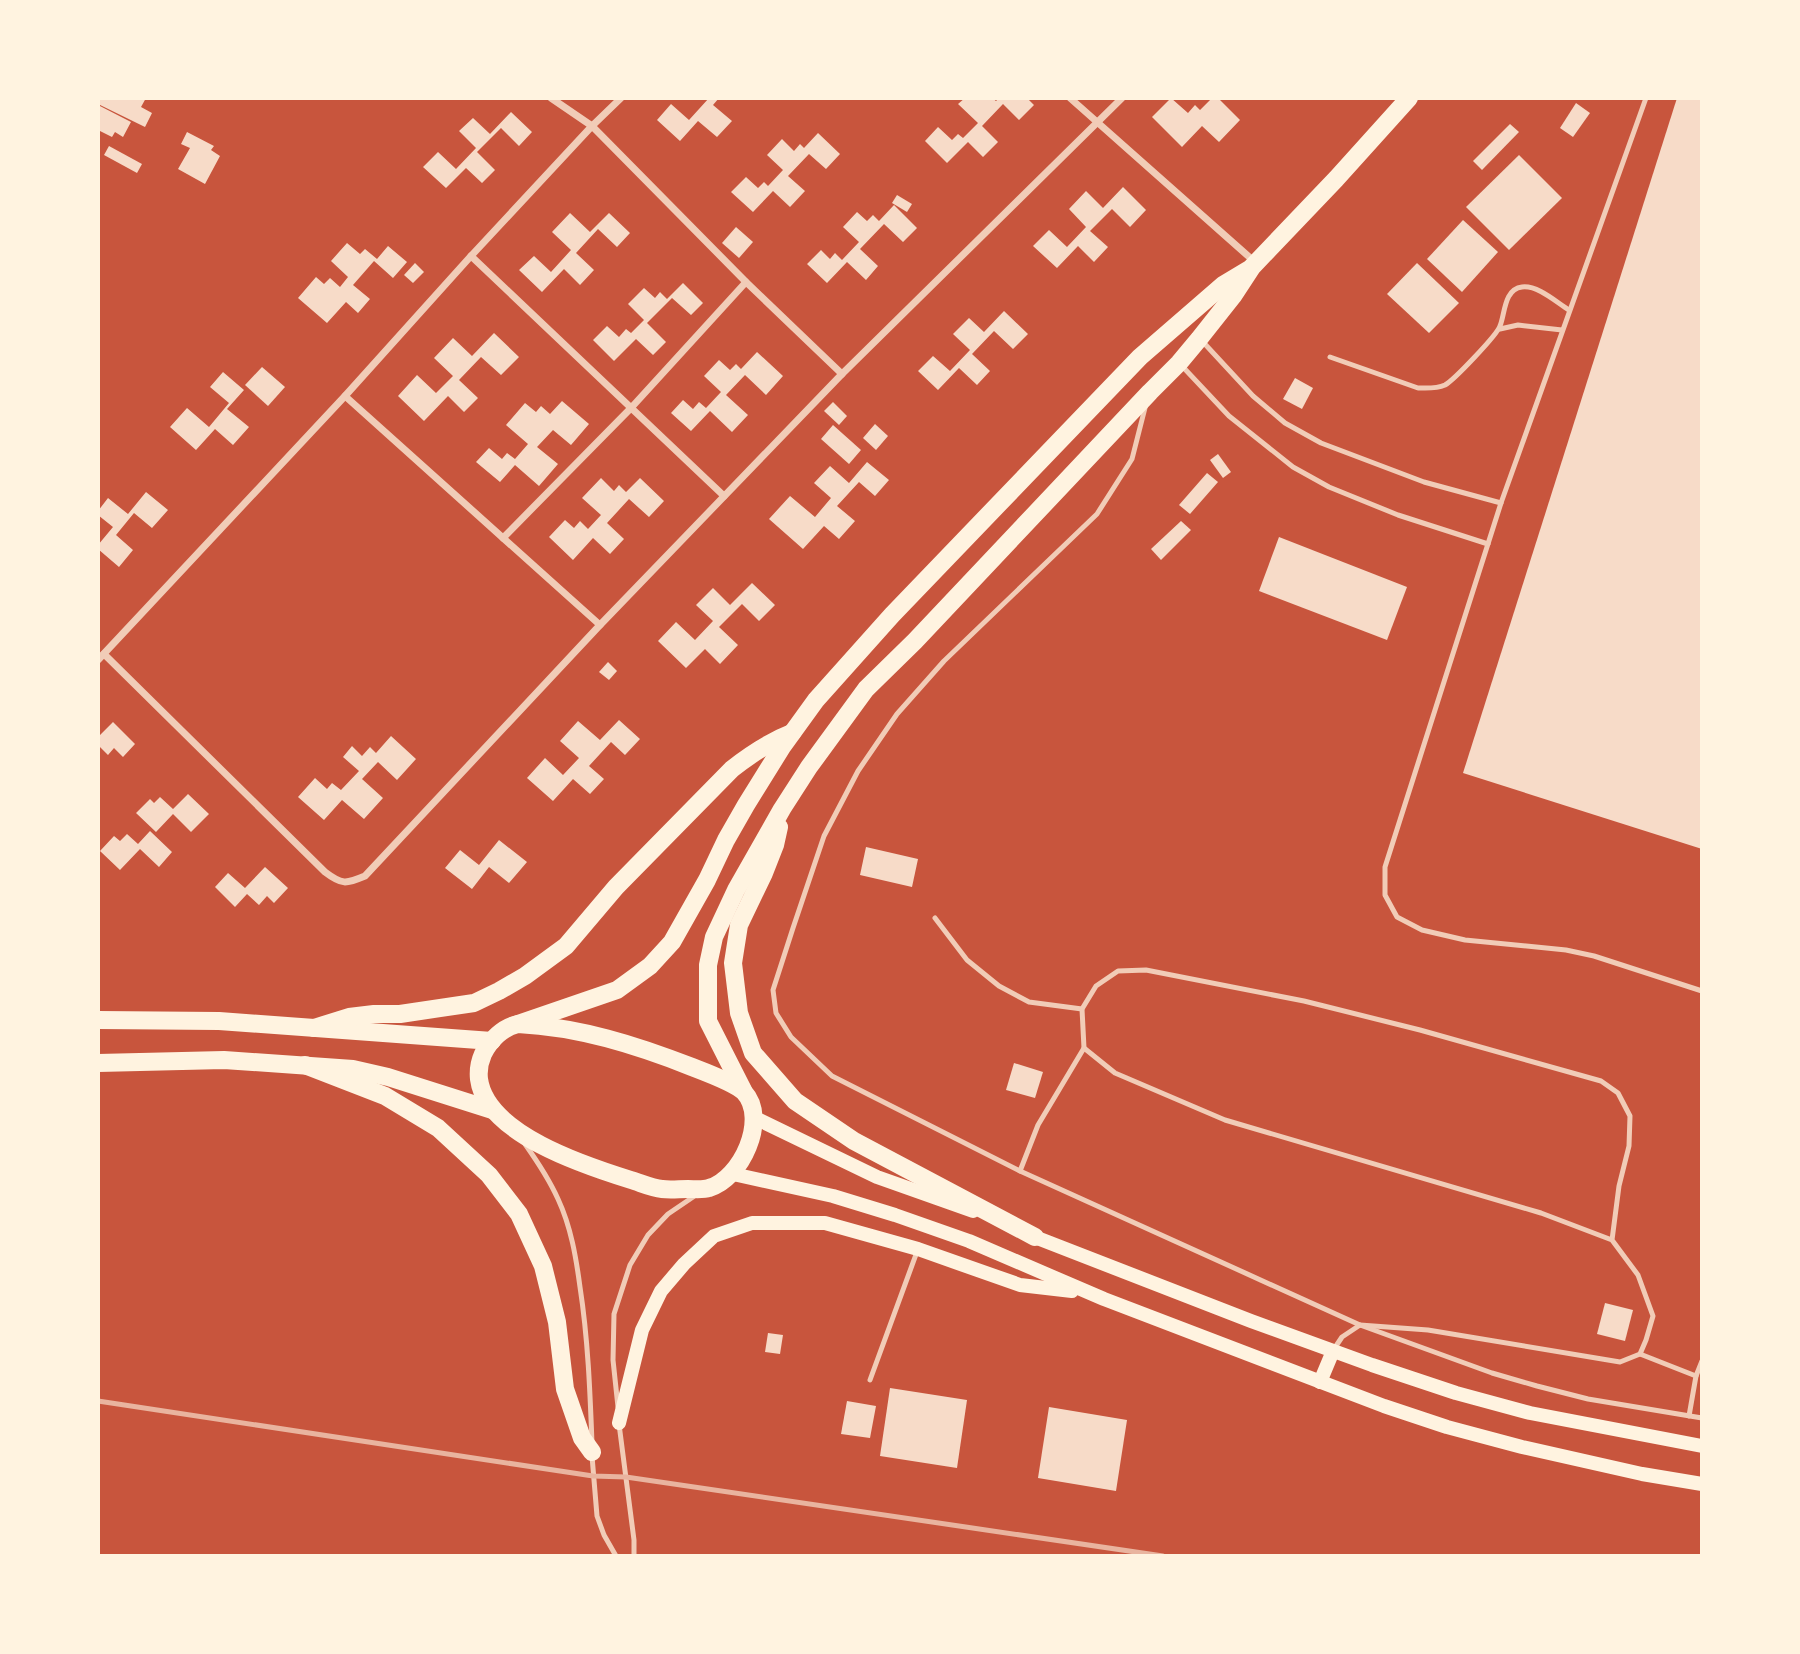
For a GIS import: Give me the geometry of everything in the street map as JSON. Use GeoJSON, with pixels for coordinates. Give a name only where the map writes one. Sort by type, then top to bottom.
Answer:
{"type":"FeatureCollection","features":[{"type":"Feature","properties":{"kind":"main road"},"geometry":{"type":"LineString","coordinates":[[1254,265],[1223,285],[1140,357],[892,615],[816,700],[746,805],[672,942],[650,966],[617,990],[510,1026],[492,1041],[478,1068],[480,1088],[492,1110],[515,1130],[572,1160],[659,1189],[704,1190],[722,1184],[733,1174],[751,1139],[753,1117],[750,1100],[708,1021],[708,965],[714,937],[736,890],[782,809],[866,689],[1179,363],[1233,296],[1254,265],[1409,98]]}},
{"type":"Feature","properties":{"kind":"main road"},"geometry":{"type":"LineString","coordinates":[[314,1028],[349,1017],[400,1014],[474,1003],[524,976],[566,946],[616,887],[732,769],[770,742],[792,733]]}},
{"type":"Feature","properties":{"kind":"main road"},"geometry":{"type":"LineString","coordinates":[[782,809],[775,845],[739,925],[733,963],[739,1013],[752,1053],[795,1101],[855,1140],[1035,1237]]}},
{"type":"Feature","properties":{"kind":"main road"},"geometry":{"type":"LineString","coordinates":[[98,1020],[219,1021],[492,1041]]}},
{"type":"Feature","properties":{"kind":"main road"},"geometry":{"type":"LineString","coordinates":[[518,1024],[592,1034],[673,1059],[743,1090]]}},
{"type":"Feature","properties":{"kind":"main road"},"geometry":{"type":"LineString","coordinates":[[98,1063],[224,1060],[353,1069],[388,1077],[492,1110]]}},
{"type":"Feature","properties":{"kind":"main road"},"geometry":{"type":"LineString","coordinates":[[305,1065],[385,1097],[438,1128],[489,1175],[519,1214],[543,1266],[557,1322],[565,1389],[582,1438],[592,1452]]}},
{"type":"Feature","properties":{"kind":"main road"},"geometry":{"type":"LineString","coordinates":[[753,1117],[877,1177],[975,1212],[1333,1351],[1456,1392],[1530,1413],[1702,1446]]}},
{"type":"Feature","properties":{"kind":"main road"},"geometry":{"type":"LineString","coordinates":[[733,1174],[833,1196],[969,1241],[1089,1292],[1320,1382],[1447,1427],[1602,1465],[1702,1484]]}},
{"type":"Feature","properties":{"kind":"main road"},"geometry":{"type":"LineString","coordinates":[[619,1423],[642,1330],[661,1291],[684,1264],[714,1236],[752,1223],[825,1223],[918,1249],[1020,1285],[1089,1292]]}},
{"type":"Feature","properties":{"kind":"main road"},"geometry":{"type":"LineString","coordinates":[[1320,1382],[1333,1351]]}},
{"type":"Feature","properties":{"kind":"street"},"geometry":{"type":"LineString","coordinates":[[551,98],[592,126],[746,282],[842,374]]}},
{"type":"Feature","properties":{"kind":"street"},"geometry":{"type":"LineString","coordinates":[[621,98],[471,256],[345,396],[101,657],[336,881],[348,883],[365,876],[600,625],[842,374],[1122,98]]}},
{"type":"Feature","properties":{"kind":"street"},"geometry":{"type":"LineString","coordinates":[[1070,98],[1254,265]]}},
{"type":"Feature","properties":{"kind":"street"},"geometry":{"type":"LineString","coordinates":[[471,256],[724,496]]}},
{"type":"Feature","properties":{"kind":"street"},"geometry":{"type":"LineString","coordinates":[[503,538],[631,408],[746,282]]}},
{"type":"Feature","properties":{"kind":"street"},"geometry":{"type":"LineString","coordinates":[[345,396],[600,625]]}},
{"type":"Feature","properties":{"kind":"lane"},"geometry":{"type":"LineString","coordinates":[[1646,98],[1501,503],[1385,867],[1385,895],[1397,916],[1422,930],[1465,940],[1566,950],[1594,956],[1702,992]]}},
{"type":"Feature","properties":{"kind":"lane"},"geometry":{"type":"LineString","coordinates":[[1330,358],[1419,388],[1433,388],[1447,384],[1455,377],[1500,329],[1507,298],[1517,288],[1524,286],[1536,289],[1569,310]]}},
{"type":"Feature","properties":{"kind":"lane"},"geometry":{"type":"LineString","coordinates":[[1500,329],[1518,325],[1562,330]]}},
{"type":"Feature","properties":{"kind":"lane"},"geometry":{"type":"LineString","coordinates":[[1199,339],[1253,396],[1285,422],[1321,443],[1424,482],[1501,503]]}},
{"type":"Feature","properties":{"kind":"lane"},"geometry":{"type":"LineString","coordinates":[[1179,363],[1229,416],[1293,467],[1329,486],[1398,515],[1489,544]]}},
{"type":"Feature","properties":{"kind":"lane"},"geometry":{"type":"LineString","coordinates":[[1150,392],[1132,459],[1097,514],[944,661],[897,714],[858,771],[824,836],[772,990],[776,1013],[791,1037],[832,1076],[1020,1171],[1360,1325],[1492,1373],[1537,1386],[1588,1399],[1702,1418]]}},
{"type":"Feature","properties":{"kind":"lane"},"geometry":{"type":"LineString","coordinates":[[935,918],[967,960],[999,986],[1029,1002],[1082,1009]]}},
{"type":"Feature","properties":{"kind":"lane"},"geometry":{"type":"LineString","coordinates":[[1020,1171],[1038,1125],[1084,1048],[1082,1009],[1096,986],[1118,971],[1146,970],[1304,1001],[1420,1030],[1601,1081],[1618,1093],[1630,1116],[1629,1146],[1619,1186],[1612,1240]]}},
{"type":"Feature","properties":{"kind":"lane"},"geometry":{"type":"LineString","coordinates":[[1084,1048],[1115,1073],[1225,1120],[1541,1213],[1612,1240],[1638,1275],[1653,1316],[1640,1354]]}},
{"type":"Feature","properties":{"kind":"lane"},"geometry":{"type":"LineString","coordinates":[[515,1130],[539,1164],[558,1199],[574,1243],[584,1313],[597,1516],[616,1556]]}},
{"type":"Feature","properties":{"kind":"lane"},"geometry":{"type":"LineString","coordinates":[[634,1556],[613,1360],[614,1314],[630,1265],[648,1235],[668,1214],[704,1190]]}},
{"type":"Feature","properties":{"kind":"lane"},"geometry":{"type":"LineString","coordinates":[[870,1380],[918,1249]]}},
{"type":"Feature","properties":{"kind":"lane"},"geometry":{"type":"LineString","coordinates":[[1333,1351],[1342,1338],[1360,1325],[1428,1330],[1620,1362],[1640,1354],[1696,1376]]}},
{"type":"Feature","properties":{"kind":"lane"},"geometry":{"type":"LineString","coordinates":[[1689,1416],[1696,1376],[1702,1361]]}},
{"type":"Feature","properties":{"kind":"building"},"geometry":{"type":"Polygon","coordinates":[[[98,98],[146,98],[141,107],[152,113],[145,127],[98,104],[98,98]]]}},
{"type":"Feature","properties":{"kind":"building"},"geometry":{"type":"Polygon","coordinates":[[[709,98],[719,98],[713,105],[732,121],[717,137],[698,121],[680,141],[657,120],[671,104],[689,120],[709,98]]]}},
{"type":"Feature","properties":{"kind":"building"},"geometry":{"type":"Polygon","coordinates":[[[965,98],[992,98],[996,101],[999,98],[1027,98],[1034,105],[1019,120],[1003,104],[982,126],[998,142],[983,157],[968,142],[947,163],[925,141],[938,127],[952,140],[958,134],[963,138],[978,123],[958,104],[965,98]]]}},
{"type":"Feature","properties":{"kind":"building"},"geometry":{"type":"Polygon","coordinates":[[[1171,98],[1188,113],[1195,105],[1200,110],[1212,98],[1220,98],[1240,120],[1219,142],[1202,126],[1182,147],[1152,117],[1171,98]]]}},
{"type":"Feature","properties":{"kind":"building"},"geometry":{"type":"Polygon","coordinates":[[[1677,98],[1702,98],[1702,849],[1463,773],[1677,98]]]}},
{"type":"Feature","properties":{"kind":"building"},"geometry":{"type":"Polygon","coordinates":[[[1576,103],[1590,113],[1573,137],[1560,128],[1576,103]]]}},
{"type":"Feature","properties":{"kind":"building"},"geometry":{"type":"Polygon","coordinates":[[[98,105],[131,122],[123,137],[115,132],[112,137],[98,130],[98,105]]]}},
{"type":"Feature","properties":{"kind":"building"},"geometry":{"type":"Polygon","coordinates":[[[511,112],[532,132],[519,146],[501,128],[477,152],[495,170],[482,183],[466,168],[446,188],[423,167],[438,152],[456,169],[476,148],[459,131],[473,118],[490,134],[511,112]]]}},
{"type":"Feature","properties":{"kind":"building"},"geometry":{"type":"Polygon","coordinates":[[[1510,124],[1519,132],[1482,170],[1473,161],[1510,124]]]}},
{"type":"Feature","properties":{"kind":"building"},"geometry":{"type":"Polygon","coordinates":[[[187,132],[214,146],[211,150],[220,156],[205,184],[178,169],[190,148],[181,144],[187,132]]]}},
{"type":"Feature","properties":{"kind":"building"},"geometry":{"type":"Polygon","coordinates":[[[818,133],[840,154],[826,169],[809,154],[788,176],[805,191],[790,207],[773,191],[753,212],[731,192],[746,177],[758,188],[764,182],[768,186],[783,170],[767,155],[782,139],[794,151],[800,144],[804,148],[818,133]]]}},
{"type":"Feature","properties":{"kind":"building"},"geometry":{"type":"Polygon","coordinates":[[[109,146],[142,164],[137,173],[104,155],[109,146]]]}},
{"type":"Feature","properties":{"kind":"building"},"geometry":{"type":"Polygon","coordinates":[[[1519,155],[1562,198],[1509,250],[1466,207],[1519,155]]]}},
{"type":"Feature","properties":{"kind":"building"},"geometry":{"type":"Polygon","coordinates":[[[1123,187],[1146,210],[1130,227],[1112,209],[1090,231],[1108,247],[1094,262],[1078,246],[1057,268],[1033,246],[1049,230],[1067,247],[1086,227],[1069,209],[1086,191],[1103,208],[1123,187]]]}},
{"type":"Feature","properties":{"kind":"building"},"geometry":{"type":"Polygon","coordinates":[[[897,195],[912,204],[907,212],[892,203],[897,195]]]}},
{"type":"Feature","properties":{"kind":"building"},"geometry":{"type":"Polygon","coordinates":[[[894,205],[917,228],[903,242],[884,224],[860,249],[878,266],[866,280],[847,262],[827,283],[807,264],[821,250],[830,259],[835,253],[842,260],[859,242],[843,227],[857,212],[867,221],[873,215],[879,221],[894,205]]]}},
{"type":"Feature","properties":{"kind":"building"},"geometry":{"type":"Polygon","coordinates":[[[570,213],[590,232],[609,213],[630,233],[617,247],[598,229],[576,253],[594,270],[580,285],[564,269],[542,292],[519,270],[534,256],[551,272],[571,250],[552,232],[570,213]]]}},
{"type":"Feature","properties":{"kind":"building"},"geometry":{"type":"Polygon","coordinates":[[[1463,220],[1498,252],[1462,292],[1427,259],[1463,220]]]}},
{"type":"Feature","properties":{"kind":"building"},"geometry":{"type":"Polygon","coordinates":[[[736,227],[753,242],[739,258],[722,243],[736,227]]]}},
{"type":"Feature","properties":{"kind":"building"},"geometry":{"type":"Polygon","coordinates":[[[347,243],[360,254],[365,249],[377,259],[388,246],[407,262],[393,278],[374,261],[353,285],[370,299],[358,313],[346,302],[327,323],[298,298],[316,277],[324,284],[330,278],[340,287],[348,277],[331,261],[347,243]]]}},
{"type":"Feature","properties":{"kind":"building"},"geometry":{"type":"Polygon","coordinates":[[[415,263],[424,272],[413,283],[404,275],[415,263]]]}},
{"type":"Feature","properties":{"kind":"building"},"geometry":{"type":"Polygon","coordinates":[[[1417,263],[1459,303],[1429,333],[1387,294],[1417,263]]]}},
{"type":"Feature","properties":{"kind":"building"},"geometry":{"type":"Polygon","coordinates":[[[683,283],[703,303],[691,315],[672,298],[647,323],[666,342],[653,355],[636,339],[614,361],[593,340],[607,326],[619,337],[626,329],[631,333],[644,320],[628,304],[644,288],[655,298],[660,292],[667,299],[683,283]]]}},
{"type":"Feature","properties":{"kind":"building"},"geometry":{"type":"Polygon","coordinates":[[[1004,311],[1028,334],[1013,349],[994,331],[972,354],[990,371],[977,385],[959,368],[938,390],[918,371],[933,356],[950,371],[970,350],[953,334],[969,318],[984,332],[1004,311]]]}},
{"type":"Feature","properties":{"kind":"building"},"geometry":{"type":"Polygon","coordinates":[[[494,333],[519,357],[501,375],[481,357],[459,380],[478,398],[464,412],[448,396],[424,421],[398,396],[417,375],[436,393],[453,376],[434,358],[453,338],[472,356],[494,333]]]}},
{"type":"Feature","properties":{"kind":"building"},"geometry":{"type":"Polygon","coordinates":[[[757,352],[783,376],[766,395],[745,375],[726,395],[748,415],[732,432],[710,411],[691,431],[671,413],[683,400],[693,409],[699,402],[706,408],[721,392],[704,376],[719,360],[730,370],[736,364],[741,369],[757,352]]]}},
{"type":"Feature","properties":{"kind":"building"},"geometry":{"type":"Polygon","coordinates":[[[262,367],[285,387],[268,406],[245,385],[262,367]]]}},
{"type":"Feature","properties":{"kind":"building"},"geometry":{"type":"Polygon","coordinates":[[[223,372],[244,390],[227,409],[249,427],[233,445],[215,429],[196,450],[170,427],[187,408],[209,427],[229,403],[210,387],[223,372]]]}},
{"type":"Feature","properties":{"kind":"building"},"geometry":{"type":"Polygon","coordinates":[[[1295,378],[1313,388],[1302,409],[1283,399],[1295,378]]]}},
{"type":"Feature","properties":{"kind":"building"},"geometry":{"type":"Polygon","coordinates":[[[562,401],[589,424],[571,445],[553,430],[537,447],[558,464],[539,486],[515,465],[500,482],[476,462],[489,448],[502,459],[507,453],[515,459],[528,444],[506,425],[525,403],[536,412],[541,406],[550,414],[562,401]]]}},
{"type":"Feature","properties":{"kind":"building"},"geometry":{"type":"Polygon","coordinates":[[[833,402],[847,416],[839,425],[824,411],[833,402]]]}},
{"type":"Feature","properties":{"kind":"building"},"geometry":{"type":"Polygon","coordinates":[[[875,424],[888,436],[876,450],[863,438],[875,424]]]}},
{"type":"Feature","properties":{"kind":"building"},"geometry":{"type":"Polygon","coordinates":[[[833,425],[861,450],[849,464],[821,439],[833,425]]]}},
{"type":"Feature","properties":{"kind":"building"},"geometry":{"type":"Polygon","coordinates":[[[1218,454],[1231,472],[1223,478],[1210,460],[1218,454]]]}},
{"type":"Feature","properties":{"kind":"building"},"geometry":{"type":"Polygon","coordinates":[[[867,462],[889,480],[875,496],[859,482],[837,506],[855,521],[839,539],[824,526],[803,549],[769,519],[790,496],[815,517],[831,498],[814,483],[830,466],[849,483],[867,462]]]}},
{"type":"Feature","properties":{"kind":"building"},"geometry":{"type":"Polygon","coordinates":[[[1207,473],[1218,482],[1190,514],[1179,505],[1207,473]]]}},
{"type":"Feature","properties":{"kind":"building"},"geometry":{"type":"Polygon","coordinates":[[[601,478],[614,491],[619,485],[626,492],[640,478],[664,501],[649,517],[629,499],[607,523],[624,539],[610,554],[593,538],[573,560],[549,537],[565,520],[574,528],[580,521],[588,529],[601,515],[582,498],[601,478]]]}},
{"type":"Feature","properties":{"kind":"building"},"geometry":{"type":"Polygon","coordinates":[[[146,492],[168,510],[152,528],[134,513],[116,535],[133,550],[119,567],[98,549],[98,545],[113,527],[98,515],[98,511],[108,498],[128,514],[146,492]]]}},
{"type":"Feature","properties":{"kind":"building"},"geometry":{"type":"Polygon","coordinates":[[[1181,521],[1191,530],[1161,560],[1151,549],[1181,521]]]}},
{"type":"Feature","properties":{"kind":"building"},"geometry":{"type":"Polygon","coordinates":[[[1279,537],[1407,587],[1387,640],[1259,591],[1279,537]]]}},
{"type":"Feature","properties":{"kind":"building"},"geometry":{"type":"Polygon","coordinates":[[[752,583],[775,605],[759,621],[742,604],[719,627],[738,645],[720,664],[705,649],[686,668],[658,641],[676,622],[695,640],[713,621],[696,605],[713,588],[730,605],[752,583]]]}},
{"type":"Feature","properties":{"kind":"building"},"geometry":{"type":"Polygon","coordinates":[[[608,662],[617,671],[609,680],[599,672],[608,662]]]}},
{"type":"Feature","properties":{"kind":"building"},"geometry":{"type":"Polygon","coordinates":[[[619,720],[640,739],[625,755],[611,742],[589,766],[604,779],[590,794],[573,779],[553,801],[527,778],[545,758],[563,775],[579,758],[560,741],[578,721],[600,740],[619,720]]]}},
{"type":"Feature","properties":{"kind":"building"},"geometry":{"type":"Polygon","coordinates":[[[113,722],[135,744],[123,757],[114,748],[108,755],[98,745],[98,737],[113,722]]]}},
{"type":"Feature","properties":{"kind":"building"},"geometry":{"type":"Polygon","coordinates":[[[391,736],[416,759],[397,780],[378,762],[362,779],[383,798],[364,819],[342,800],[324,820],[298,797],[315,778],[327,789],[332,783],[341,790],[359,771],[343,757],[352,746],[362,756],[370,747],[376,753],[391,736]]]}},
{"type":"Feature","properties":{"kind":"building"},"geometry":{"type":"Polygon","coordinates":[[[188,794],[209,814],[191,832],[173,814],[156,832],[136,813],[150,799],[154,803],[160,797],[173,809],[188,794]]]}},
{"type":"Feature","properties":{"kind":"building"},"geometry":{"type":"Polygon","coordinates":[[[150,831],[172,852],[159,867],[140,849],[120,870],[100,851],[114,836],[120,841],[127,834],[138,844],[150,831]]]}},
{"type":"Feature","properties":{"kind":"building"},"geometry":{"type":"Polygon","coordinates":[[[499,840],[527,862],[509,883],[489,867],[472,889],[445,868],[460,850],[479,865],[499,840]]]}},
{"type":"Feature","properties":{"kind":"building"},"geometry":{"type":"Polygon","coordinates":[[[866,847],[918,859],[912,887],[860,875],[866,847]]]}},
{"type":"Feature","properties":{"kind":"building"},"geometry":{"type":"Polygon","coordinates":[[[265,867],[288,888],[274,903],[267,896],[259,905],[247,894],[235,907],[215,887],[228,873],[245,888],[265,867]]]}},
{"type":"Feature","properties":{"kind":"building"},"geometry":{"type":"Polygon","coordinates":[[[1014,1063],[1043,1072],[1035,1098],[1006,1090],[1014,1063]]]}},
{"type":"Feature","properties":{"kind":"building"},"geometry":{"type":"Polygon","coordinates":[[[1605,1303],[1633,1310],[1625,1341],[1597,1334],[1605,1303]]]}},
{"type":"Feature","properties":{"kind":"building"},"geometry":{"type":"Polygon","coordinates":[[[768,1333],[783,1335],[780,1354],[765,1352],[768,1333]]]}},
{"type":"Feature","properties":{"kind":"building"},"geometry":{"type":"Polygon","coordinates":[[[890,1388],[967,1400],[957,1468],[880,1456],[890,1388]]]}},
{"type":"Feature","properties":{"kind":"building"},"geometry":{"type":"Polygon","coordinates":[[[847,1401],[876,1406],[870,1438],[841,1434],[847,1401]]]}},
{"type":"Feature","properties":{"kind":"building"},"geometry":{"type":"Polygon","coordinates":[[[1049,1407],[1127,1420],[1116,1491],[1038,1478],[1049,1407]]]}},
{"type":"Feature","properties":{"kind":"railway"},"geometry":{"type":"LineString","coordinates":[[98,1401],[593,1476],[626,1477],[1163,1556]]}}]}
